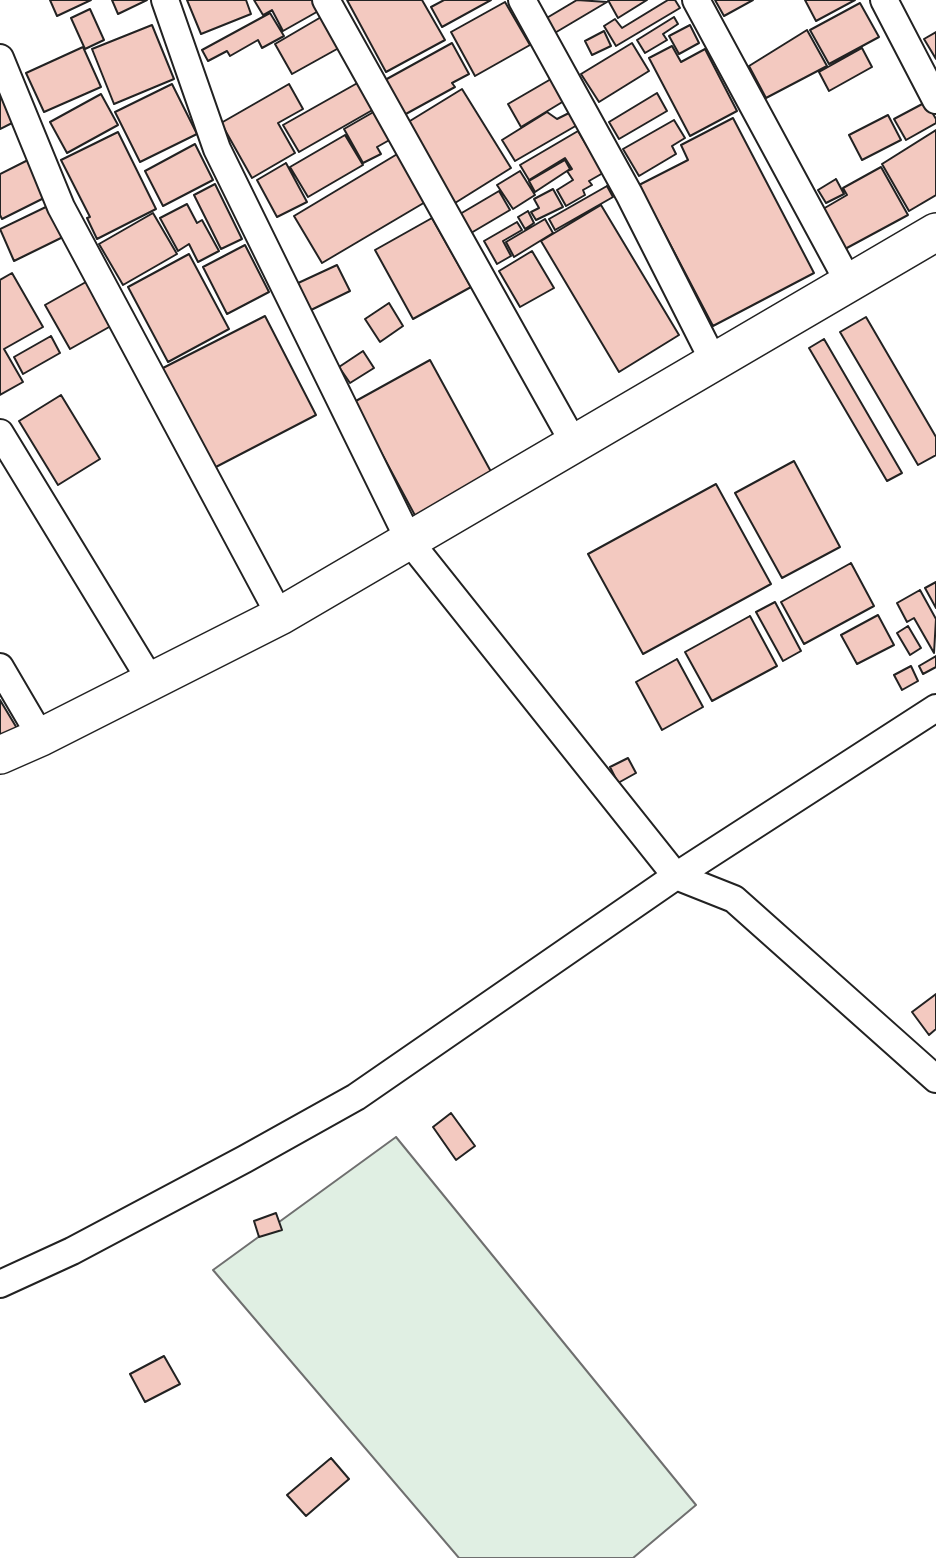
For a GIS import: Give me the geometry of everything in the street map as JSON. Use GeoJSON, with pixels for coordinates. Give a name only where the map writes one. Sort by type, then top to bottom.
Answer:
{"type":"FeatureCollection","features":[{"type":"Feature","properties":{"kind":"street"},"geometry":{"type":"LineString","coordinates":[[165,0],[217,149],[410,542],[676,876],[734,899],[936,1079]]}},
{"type":"Feature","properties":{"kind":"street"},"geometry":{"type":"LineString","coordinates":[[326,0],[575,445]]}},
{"type":"Feature","properties":{"kind":"street"},"geometry":{"type":"LineString","coordinates":[[522,0],[629,194],[715,362]]}},
{"type":"Feature","properties":{"kind":"street"},"geometry":{"type":"LineString","coordinates":[[696,0],[849,283]]}},
{"type":"Feature","properties":{"kind":"street"},"geometry":{"type":"LineString","coordinates":[[884,0],[936,100]]}},
{"type":"Feature","properties":{"kind":"street"},"geometry":{"type":"LineString","coordinates":[[0,58],[61,207],[280,616]]}},
{"type":"Feature","properties":{"kind":"street"},"geometry":{"type":"LineString","coordinates":[[0,755],[41,737],[280,616],[936,232]]}},
{"type":"Feature","properties":{"kind":"street"},"geometry":{"type":"LineString","coordinates":[[0,433],[151,681]]}},
{"type":"Feature","properties":{"kind":"street"},"geometry":{"type":"LineString","coordinates":[[0,667],[41,737]]}},
{"type":"Feature","properties":{"kind":"street"},"geometry":{"type":"LineString","coordinates":[[0,1284],[72,1251],[356,1097],[676,876],[936,708]]}},
{"type":"Feature","properties":{"kind":"green space"},"geometry":{"type":"Polygon","coordinates":[[[396,1137],[696,1505],[633,1558],[459,1558],[213,1270],[396,1137]]]}},
{"type":"Feature","properties":{"kind":"building"},"geometry":{"type":"Polygon","coordinates":[[[50,0],[91,0],[57,16],[50,0]]]}},
{"type":"Feature","properties":{"kind":"building"},"geometry":{"type":"Polygon","coordinates":[[[112,0],[147,0],[118,14],[112,0]]]}},
{"type":"Feature","properties":{"kind":"building"},"geometry":{"type":"Polygon","coordinates":[[[187,0],[246,0],[251,14],[201,34],[187,0]]]}},
{"type":"Feature","properties":{"kind":"building"},"geometry":{"type":"Polygon","coordinates":[[[254,0],[317,0],[322,9],[283,31],[272,10],[263,15],[254,0]]]}},
{"type":"Feature","properties":{"kind":"building"},"geometry":{"type":"Polygon","coordinates":[[[347,0],[422,0],[445,40],[386,72],[347,0]]]}},
{"type":"Feature","properties":{"kind":"building"},"geometry":{"type":"Polygon","coordinates":[[[444,0],[491,0],[442,27],[431,7],[444,0]]]}},
{"type":"Feature","properties":{"kind":"building"},"geometry":{"type":"Polygon","coordinates":[[[577,0],[607,2],[553,34],[545,19],[577,0]]]}},
{"type":"Feature","properties":{"kind":"building"},"geometry":{"type":"Polygon","coordinates":[[[608,0],[647,0],[618,18],[608,0]]]}},
{"type":"Feature","properties":{"kind":"building"},"geometry":{"type":"Polygon","coordinates":[[[668,0],[675,0],[680,8],[616,46],[604,26],[615,19],[622,28],[668,0]]]}},
{"type":"Feature","properties":{"kind":"building"},"geometry":{"type":"Polygon","coordinates":[[[715,0],[753,0],[724,16],[715,0]]]}},
{"type":"Feature","properties":{"kind":"building"},"geometry":{"type":"Polygon","coordinates":[[[805,0],[855,0],[816,21],[805,0]]]}},
{"type":"Feature","properties":{"kind":"building"},"geometry":{"type":"Polygon","coordinates":[[[505,2],[530,45],[475,76],[451,32],[505,2]]]}},
{"type":"Feature","properties":{"kind":"building"},"geometry":{"type":"Polygon","coordinates":[[[860,3],[879,37],[829,64],[810,30],[860,3]]]}},
{"type":"Feature","properties":{"kind":"building"},"geometry":{"type":"Polygon","coordinates":[[[90,9],[104,40],[85,49],[71,18],[90,9]]]}},
{"type":"Feature","properties":{"kind":"building"},"geometry":{"type":"Polygon","coordinates":[[[270,13],[284,36],[262,48],[258,40],[230,56],[227,51],[208,61],[202,50],[270,13]]]}},
{"type":"Feature","properties":{"kind":"building"},"geometry":{"type":"Polygon","coordinates":[[[328,13],[346,44],[292,74],[275,44],[328,13]]]}},
{"type":"Feature","properties":{"kind":"building"},"geometry":{"type":"Polygon","coordinates":[[[674,17],[678,24],[663,34],[667,40],[645,53],[637,40],[674,17]]]}},
{"type":"Feature","properties":{"kind":"building"},"geometry":{"type":"Polygon","coordinates":[[[152,25],[174,79],[114,104],[92,49],[152,25]]]}},
{"type":"Feature","properties":{"kind":"building"},"geometry":{"type":"Polygon","coordinates":[[[690,25],[699,43],[679,54],[669,36],[690,25]]]}},
{"type":"Feature","properties":{"kind":"building"},"geometry":{"type":"Polygon","coordinates":[[[807,30],[827,66],[766,98],[749,66],[807,30]]]}},
{"type":"Feature","properties":{"kind":"building"},"geometry":{"type":"Polygon","coordinates":[[[604,31],[611,46],[592,55],[585,41],[604,31]]]}},
{"type":"Feature","properties":{"kind":"building"},"geometry":{"type":"Polygon","coordinates":[[[936,32],[936,59],[924,39],[936,32]]]}},
{"type":"Feature","properties":{"kind":"building"},"geometry":{"type":"Polygon","coordinates":[[[452,43],[469,74],[452,83],[455,87],[404,115],[385,80],[452,43]]]}},
{"type":"Feature","properties":{"kind":"building"},"geometry":{"type":"Polygon","coordinates":[[[632,43],[649,71],[599,102],[581,74],[632,43]]]}},
{"type":"Feature","properties":{"kind":"building"},"geometry":{"type":"Polygon","coordinates":[[[672,46],[681,62],[705,49],[737,111],[690,136],[649,58],[672,46]]]}},
{"type":"Feature","properties":{"kind":"building"},"geometry":{"type":"Polygon","coordinates":[[[83,47],[101,87],[44,112],[26,73],[83,47]]]}},
{"type":"Feature","properties":{"kind":"building"},"geometry":{"type":"Polygon","coordinates":[[[862,48],[872,67],[829,91],[819,72],[862,48]]]}},
{"type":"Feature","properties":{"kind":"building"},"geometry":{"type":"Polygon","coordinates":[[[551,79],[564,101],[521,127],[508,104],[551,79]]]}},
{"type":"Feature","properties":{"kind":"building"},"geometry":{"type":"Polygon","coordinates":[[[361,81],[376,108],[299,152],[283,125],[361,81]]]}},
{"type":"Feature","properties":{"kind":"building"},"geometry":{"type":"Polygon","coordinates":[[[172,84],[197,134],[140,162],[115,112],[172,84]]]}},
{"type":"Feature","properties":{"kind":"building"},"geometry":{"type":"Polygon","coordinates":[[[289,84],[303,109],[278,123],[295,153],[252,178],[221,123],[289,84]]]}},
{"type":"Feature","properties":{"kind":"building"},"geometry":{"type":"Polygon","coordinates":[[[462,89],[511,168],[455,203],[405,124],[462,89]]]}},
{"type":"Feature","properties":{"kind":"building"},"geometry":{"type":"Polygon","coordinates":[[[657,93],[667,111],[619,139],[609,122],[657,93]]]}},
{"type":"Feature","properties":{"kind":"building"},"geometry":{"type":"Polygon","coordinates":[[[101,94],[118,125],[67,153],[50,122],[101,94]]]}},
{"type":"Feature","properties":{"kind":"building"},"geometry":{"type":"Polygon","coordinates":[[[2,97],[14,122],[0,129],[0,98],[2,97]]]}},
{"type":"Feature","properties":{"kind":"building"},"geometry":{"type":"Polygon","coordinates":[[[926,102],[936,123],[906,140],[894,119],[926,102]]]}},
{"type":"Feature","properties":{"kind":"building"},"geometry":{"type":"Polygon","coordinates":[[[377,110],[393,138],[377,147],[381,154],[363,163],[344,129],[377,110]]]}},
{"type":"Feature","properties":{"kind":"building"},"geometry":{"type":"Polygon","coordinates":[[[547,112],[557,119],[571,112],[579,124],[515,161],[502,140],[547,112]]]}},
{"type":"Feature","properties":{"kind":"building"},"geometry":{"type":"Polygon","coordinates":[[[888,115],[901,140],[862,160],[849,135],[888,115]]]}},
{"type":"Feature","properties":{"kind":"building"},"geometry":{"type":"Polygon","coordinates":[[[733,118],[814,273],[713,326],[639,185],[688,160],[681,145],[733,118]]]}},
{"type":"Feature","properties":{"kind":"building"},"geometry":{"type":"Polygon","coordinates":[[[674,120],[685,138],[672,146],[676,154],[639,176],[623,149],[674,120]]]}},
{"type":"Feature","properties":{"kind":"building"},"geometry":{"type":"Polygon","coordinates":[[[936,130],[936,195],[909,211],[882,164],[936,130]]]}},
{"type":"Feature","properties":{"kind":"building"},"geometry":{"type":"Polygon","coordinates":[[[578,131],[603,173],[589,181],[592,185],[583,190],[585,195],[566,206],[557,190],[573,180],[567,171],[572,169],[565,158],[529,180],[520,165],[578,131]]]}},
{"type":"Feature","properties":{"kind":"building"},"geometry":{"type":"Polygon","coordinates":[[[118,132],[156,209],[97,239],[87,218],[90,217],[61,160],[118,132]]]}},
{"type":"Feature","properties":{"kind":"building"},"geometry":{"type":"Polygon","coordinates":[[[345,135],[363,165],[308,197],[290,167],[345,135]]]}},
{"type":"Feature","properties":{"kind":"building"},"geometry":{"type":"Polygon","coordinates":[[[195,144],[213,180],[163,206],[145,171],[195,144]]]}},
{"type":"Feature","properties":{"kind":"building"},"geometry":{"type":"Polygon","coordinates":[[[399,153],[427,201],[322,263],[294,216],[399,153]]]}},
{"type":"Feature","properties":{"kind":"building"},"geometry":{"type":"Polygon","coordinates":[[[28,160],[46,197],[2,219],[0,174],[28,160]]]}},
{"type":"Feature","properties":{"kind":"building"},"geometry":{"type":"Polygon","coordinates":[[[565,160],[570,169],[535,192],[529,181],[565,160]]]}},
{"type":"Feature","properties":{"kind":"building"},"geometry":{"type":"Polygon","coordinates":[[[286,163],[307,202],[277,217],[257,180],[286,163]]]}},
{"type":"Feature","properties":{"kind":"building"},"geometry":{"type":"Polygon","coordinates":[[[881,167],[908,215],[845,249],[823,209],[847,195],[843,188],[881,167]]]}},
{"type":"Feature","properties":{"kind":"building"},"geometry":{"type":"Polygon","coordinates":[[[520,171],[535,195],[513,209],[497,185],[520,171]]]}},
{"type":"Feature","properties":{"kind":"building"},"geometry":{"type":"Polygon","coordinates":[[[836,179],[844,194],[826,203],[818,190],[836,179]]]}},
{"type":"Feature","properties":{"kind":"building"},"geometry":{"type":"Polygon","coordinates":[[[215,184],[242,239],[221,249],[194,195],[215,184]]]}},
{"type":"Feature","properties":{"kind":"building"},"geometry":{"type":"Polygon","coordinates":[[[607,186],[613,197],[555,230],[549,219],[607,186]]]}},
{"type":"Feature","properties":{"kind":"building"},"geometry":{"type":"Polygon","coordinates":[[[553,189],[563,207],[536,220],[531,212],[539,208],[534,199],[553,189]]]}},
{"type":"Feature","properties":{"kind":"building"},"geometry":{"type":"Polygon","coordinates":[[[499,191],[510,210],[471,233],[460,214],[499,191]]]}},
{"type":"Feature","properties":{"kind":"building"},"geometry":{"type":"Polygon","coordinates":[[[187,204],[197,223],[202,220],[219,251],[198,262],[189,244],[178,251],[160,218],[187,204]]]}},
{"type":"Feature","properties":{"kind":"building"},"geometry":{"type":"Polygon","coordinates":[[[50,205],[65,236],[14,261],[0,229],[50,205]]]}},
{"type":"Feature","properties":{"kind":"building"},"geometry":{"type":"Polygon","coordinates":[[[601,205],[679,335],[619,372],[541,241],[601,205]]]}},
{"type":"Feature","properties":{"kind":"building"},"geometry":{"type":"Polygon","coordinates":[[[528,211],[534,223],[525,229],[518,217],[528,211]]]}},
{"type":"Feature","properties":{"kind":"building"},"geometry":{"type":"Polygon","coordinates":[[[153,213],[177,254],[123,285],[99,244],[153,213]]]}},
{"type":"Feature","properties":{"kind":"building"},"geometry":{"type":"Polygon","coordinates":[[[432,218],[471,287],[413,319],[375,250],[432,218]]]}},
{"type":"Feature","properties":{"kind":"building"},"geometry":{"type":"Polygon","coordinates":[[[545,219],[553,233],[514,257],[506,242],[545,219]]]}},
{"type":"Feature","properties":{"kind":"building"},"geometry":{"type":"Polygon","coordinates":[[[517,222],[522,230],[503,241],[511,256],[497,264],[484,241],[517,222]]]}},
{"type":"Feature","properties":{"kind":"building"},"geometry":{"type":"Polygon","coordinates":[[[245,245],[269,292],[227,314],[203,267],[245,245]]]}},
{"type":"Feature","properties":{"kind":"building"},"geometry":{"type":"Polygon","coordinates":[[[532,251],[554,288],[520,307],[499,271],[532,251]]]}},
{"type":"Feature","properties":{"kind":"building"},"geometry":{"type":"Polygon","coordinates":[[[189,254],[229,329],[168,362],[128,287],[189,254]]]}},
{"type":"Feature","properties":{"kind":"building"},"geometry":{"type":"Polygon","coordinates":[[[337,265],[350,291],[309,311],[296,284],[337,265]]]}},
{"type":"Feature","properties":{"kind":"building"},"geometry":{"type":"Polygon","coordinates":[[[12,273],[43,327],[4,349],[23,382],[0,395],[0,280],[12,273]]]}},
{"type":"Feature","properties":{"kind":"building"},"geometry":{"type":"Polygon","coordinates":[[[93,278],[118,322],[70,349],[45,305],[93,278]]]}},
{"type":"Feature","properties":{"kind":"building"},"geometry":{"type":"Polygon","coordinates":[[[389,303],[403,326],[380,342],[365,319],[389,303]]]}},
{"type":"Feature","properties":{"kind":"building"},"geometry":{"type":"Polygon","coordinates":[[[265,316],[316,415],[212,469],[161,369],[265,316]]]}},
{"type":"Feature","properties":{"kind":"building"},"geometry":{"type":"Polygon","coordinates":[[[866,317],[936,437],[936,455],[918,465],[840,332],[866,317]]]}},
{"type":"Feature","properties":{"kind":"building"},"geometry":{"type":"Polygon","coordinates":[[[51,336],[60,353],[23,374],[14,357],[51,336]]]}},
{"type":"Feature","properties":{"kind":"building"},"geometry":{"type":"Polygon","coordinates":[[[824,339],[902,473],[887,481],[809,348],[824,339]]]}},
{"type":"Feature","properties":{"kind":"building"},"geometry":{"type":"Polygon","coordinates":[[[363,351],[374,368],[350,383],[339,367],[363,351]]]}},
{"type":"Feature","properties":{"kind":"building"},"geometry":{"type":"Polygon","coordinates":[[[430,360],[495,479],[418,521],[354,402],[430,360]]]}},
{"type":"Feature","properties":{"kind":"building"},"geometry":{"type":"Polygon","coordinates":[[[61,395],[100,459],[58,485],[19,421],[61,395]]]}},
{"type":"Feature","properties":{"kind":"building"},"geometry":{"type":"Polygon","coordinates":[[[794,461],[840,547],[782,578],[735,493],[794,461]]]}},
{"type":"Feature","properties":{"kind":"building"},"geometry":{"type":"Polygon","coordinates":[[[716,484],[771,584],[643,654],[588,554],[716,484]]]}},
{"type":"Feature","properties":{"kind":"building"},"geometry":{"type":"Polygon","coordinates":[[[851,563],[874,606],[804,644],[781,602],[851,563]]]}},
{"type":"Feature","properties":{"kind":"building"},"geometry":{"type":"Polygon","coordinates":[[[936,582],[936,608],[925,588],[936,582]]]}},
{"type":"Feature","properties":{"kind":"building"},"geometry":{"type":"Polygon","coordinates":[[[920,590],[936,619],[934,653],[914,618],[907,622],[897,603],[920,590]]]}},
{"type":"Feature","properties":{"kind":"building"},"geometry":{"type":"Polygon","coordinates":[[[775,602],[801,651],[783,661],[756,612],[775,602]]]}},
{"type":"Feature","properties":{"kind":"building"},"geometry":{"type":"Polygon","coordinates":[[[878,615],[894,645],[857,664],[841,635],[878,615]]]}},
{"type":"Feature","properties":{"kind":"building"},"geometry":{"type":"Polygon","coordinates":[[[750,616],[777,666],[712,701],[685,652],[750,616]]]}},
{"type":"Feature","properties":{"kind":"building"},"geometry":{"type":"Polygon","coordinates":[[[908,626],[921,648],[910,655],[897,633],[908,626]]]}},
{"type":"Feature","properties":{"kind":"building"},"geometry":{"type":"Polygon","coordinates":[[[936,656],[936,667],[923,674],[919,666],[936,656]]]}},
{"type":"Feature","properties":{"kind":"building"},"geometry":{"type":"Polygon","coordinates":[[[677,659],[703,707],[662,730],[636,682],[677,659]]]}},
{"type":"Feature","properties":{"kind":"building"},"geometry":{"type":"Polygon","coordinates":[[[911,666],[918,681],[902,690],[894,675],[911,666]]]}},
{"type":"Feature","properties":{"kind":"building"},"geometry":{"type":"Polygon","coordinates":[[[0,700],[18,730],[0,738],[0,700]]]}},
{"type":"Feature","properties":{"kind":"building"},"geometry":{"type":"Polygon","coordinates":[[[628,758],[636,773],[618,783],[610,767],[628,758]]]}},
{"type":"Feature","properties":{"kind":"building"},"geometry":{"type":"Polygon","coordinates":[[[936,994],[936,1029],[929,1035],[912,1012],[936,994]]]}},
{"type":"Feature","properties":{"kind":"building"},"geometry":{"type":"Polygon","coordinates":[[[451,1113],[475,1146],[456,1160],[433,1127],[451,1113]]]}},
{"type":"Feature","properties":{"kind":"building"},"geometry":{"type":"Polygon","coordinates":[[[276,1213],[282,1230],[259,1237],[254,1221],[276,1213]]]}},
{"type":"Feature","properties":{"kind":"building"},"geometry":{"type":"Polygon","coordinates":[[[164,1356],[180,1384],[145,1402],[130,1374],[164,1356]]]}},
{"type":"Feature","properties":{"kind":"building"},"geometry":{"type":"Polygon","coordinates":[[[331,1458],[349,1479],[306,1516],[287,1495],[331,1458]]]}}]}
